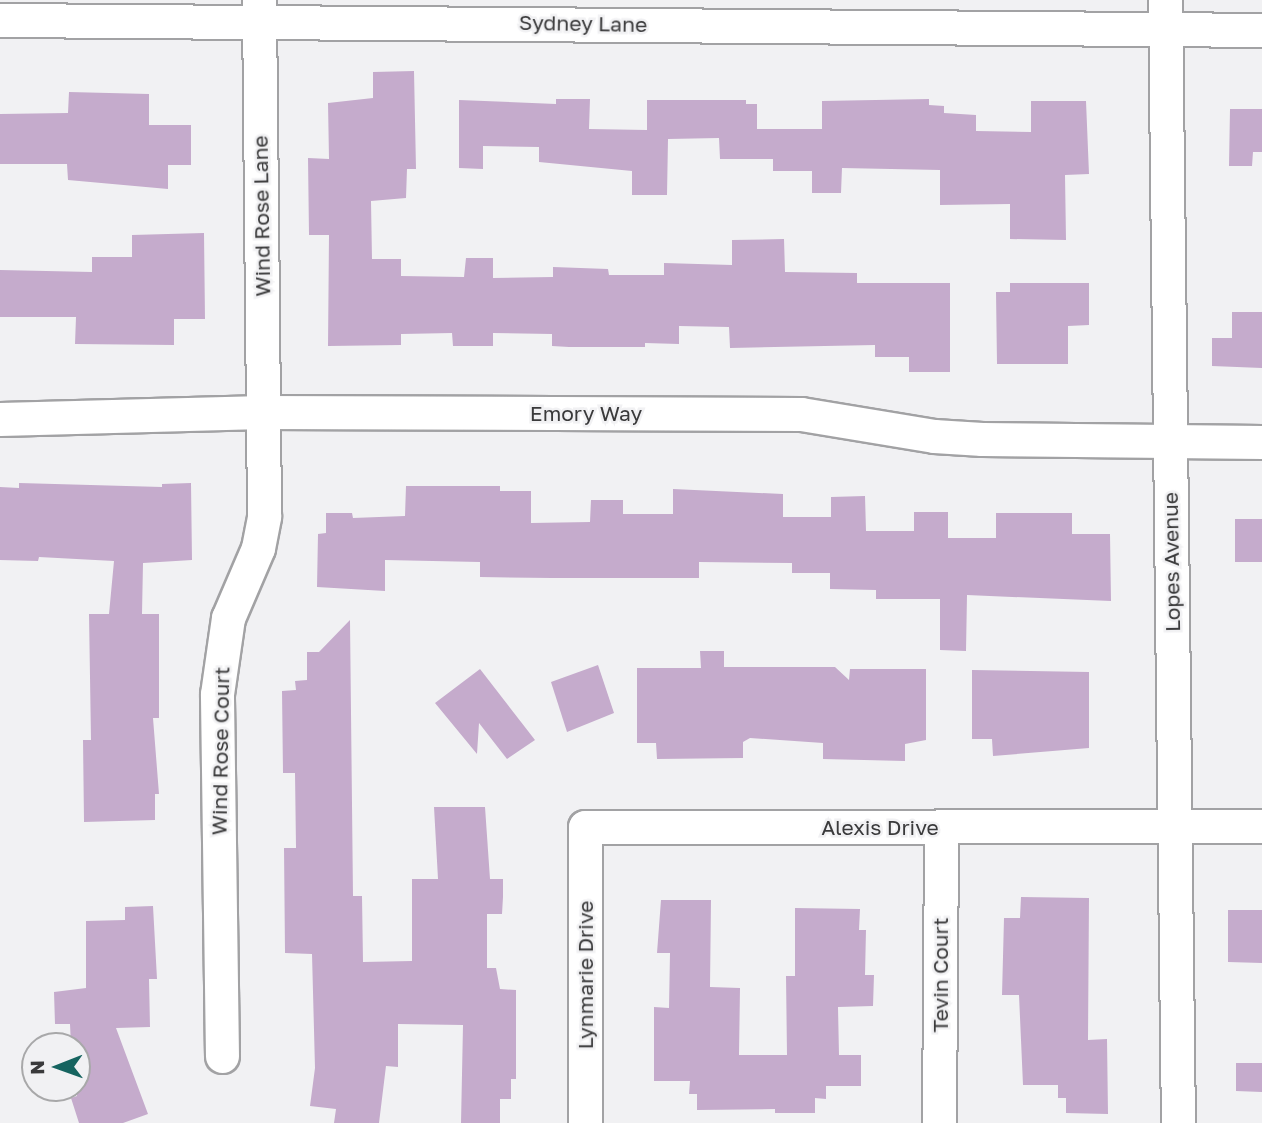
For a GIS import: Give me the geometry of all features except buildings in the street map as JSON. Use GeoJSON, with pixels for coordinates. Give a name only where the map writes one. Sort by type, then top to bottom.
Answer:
{"type":"FeatureCollection","features":[{"type":"Feature","properties":{"kind":"street","name":"Sydney Lane"},"geometry":{"type":"LineString","coordinates":[[0,20],[259,10],[1165,15],[1262,30]]}},
{"type":"Feature","properties":{"kind":"street","name":"Wind Rose Lane"},"geometry":{"type":"LineString","coordinates":[[259,10],[263,412]]}},
{"type":"Feature","properties":{"kind":"street","name":"Lopes Avenue"},"geometry":{"type":"LineString","coordinates":[[1165,15],[1178,1123]]}},
{"type":"Feature","properties":{"kind":"street","name":"Emory Way"},"geometry":{"type":"LineString","coordinates":[[0,419],[263,412],[801,414],[934,436],[1262,442]]}},
{"type":"Feature","properties":{"kind":"street","name":"Wind Rose Court"},"geometry":{"type":"LineString","coordinates":[[222,1056],[217,694],[228,618],[258,548],[264,516],[263,412]]}},
{"type":"Feature","properties":{"kind":"street","name":"Alexis Drive"},"geometry":{"type":"LineString","coordinates":[[585,827],[1262,826]]}},
{"type":"Feature","properties":{"kind":"street","name":"Lynmarie Drive"},"geometry":{"type":"LineString","coordinates":[[585,827],[585,1123]]}},
{"type":"Feature","properties":{"kind":"street","name":"Tevin Court"},"geometry":{"type":"LineString","coordinates":[[939,1123],[940,827]]}}]}
